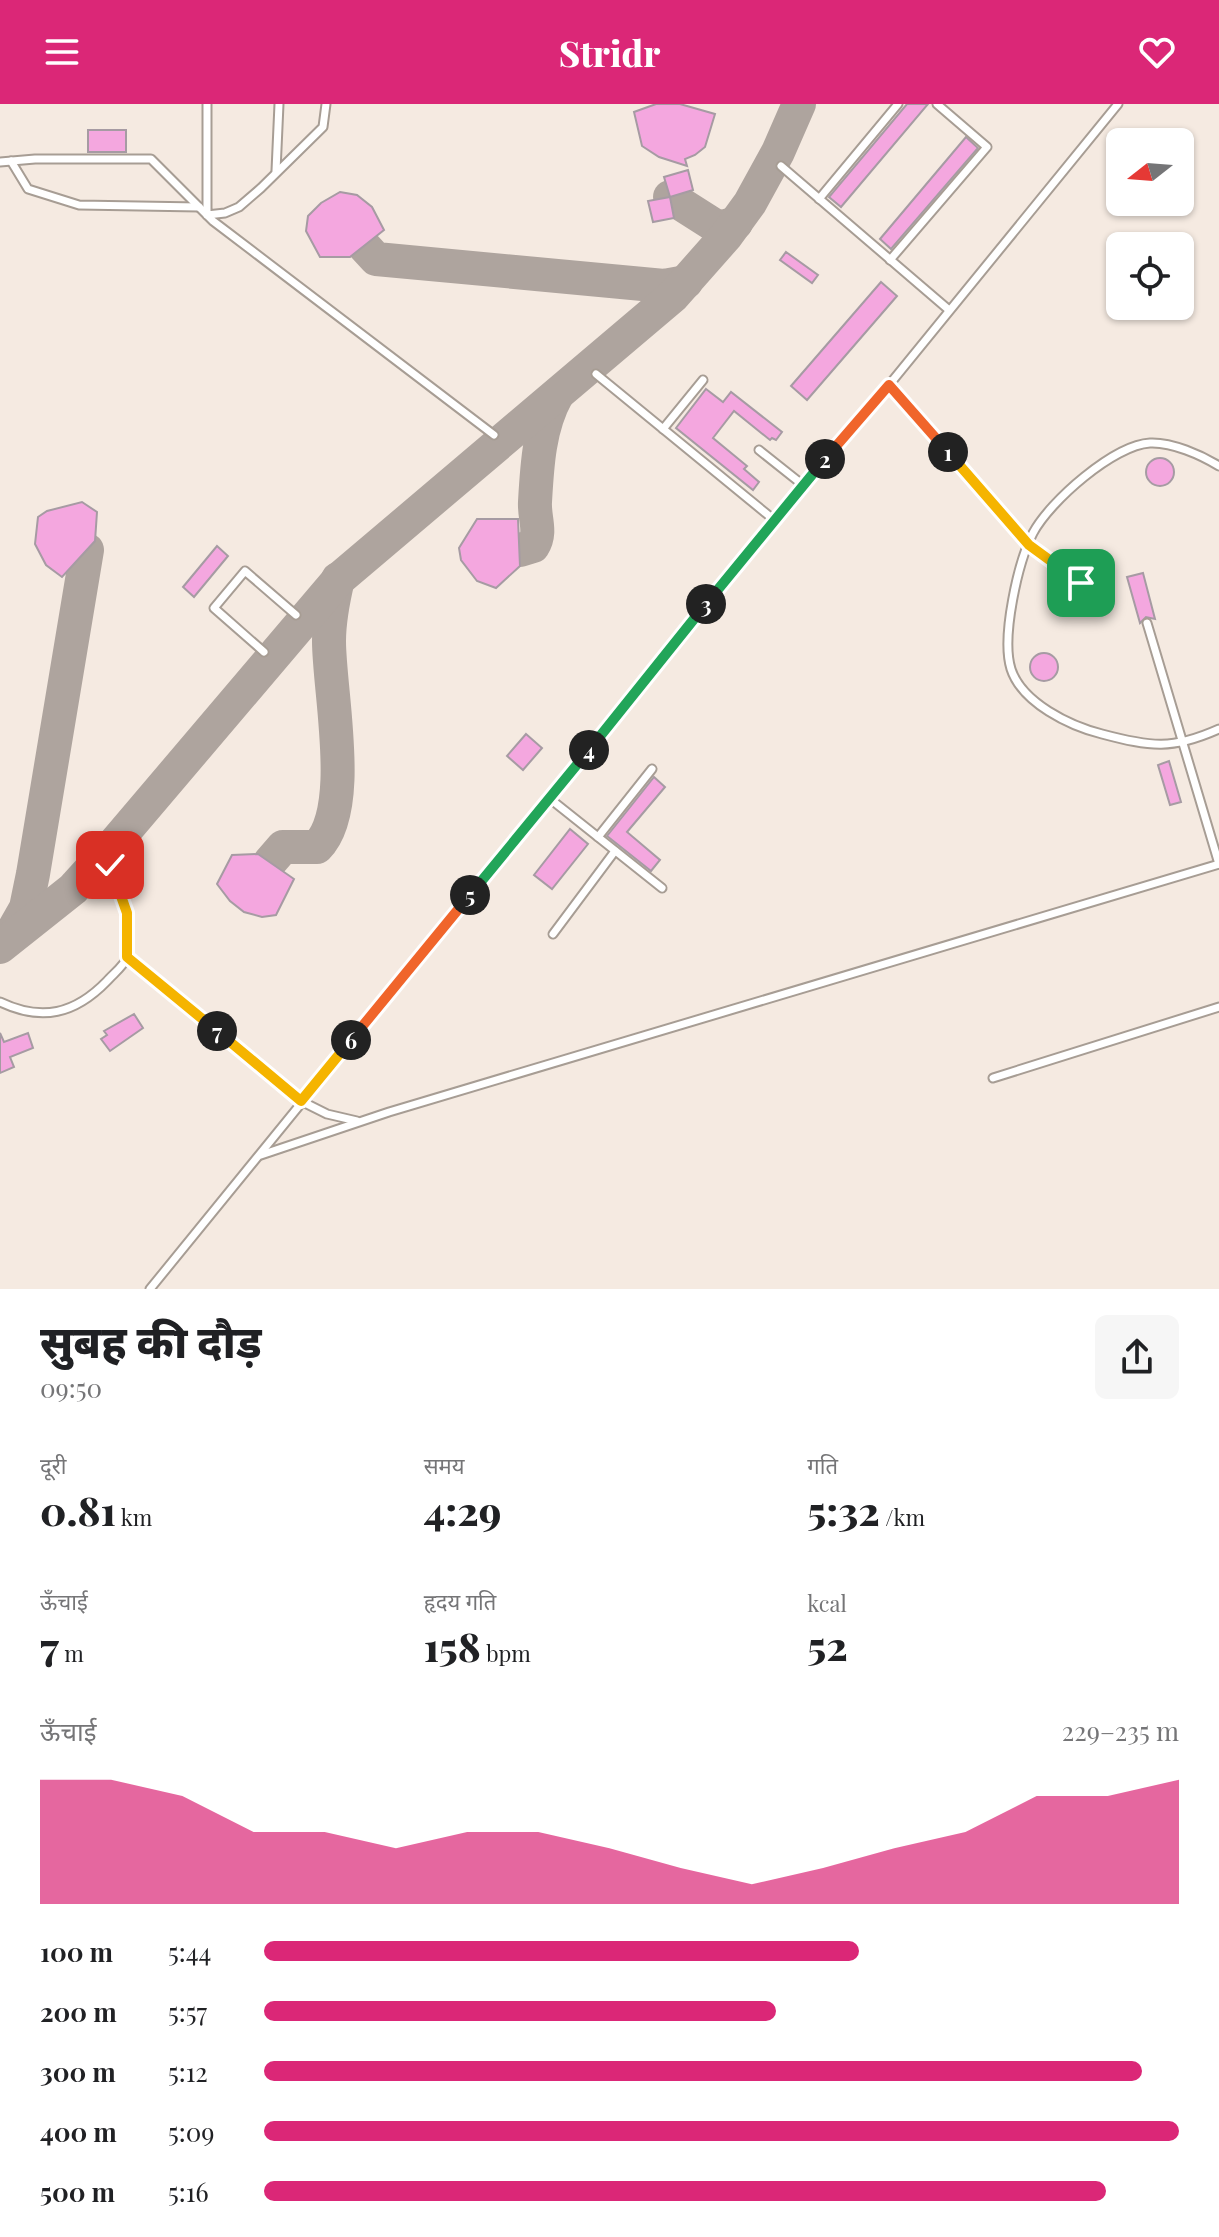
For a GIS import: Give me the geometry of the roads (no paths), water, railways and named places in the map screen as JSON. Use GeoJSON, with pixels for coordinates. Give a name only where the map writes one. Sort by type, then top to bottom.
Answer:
{"type":"FeatureCollection","features":[{"type":"Feature","properties":{"kind":"lane"},"geometry":{"type":"LineString","coordinates":[[207,104],[207,215]]}},
{"type":"Feature","properties":{"kind":"lane"},"geometry":{"type":"LineString","coordinates":[[276,171],[279,104]]}},
{"type":"Feature","properties":{"kind":"lane"},"geometry":{"type":"LineString","coordinates":[[207,215],[225,213],[239,207],[323,127],[326,104]]}},
{"type":"Feature","properties":{"kind":"lane"},"geometry":{"type":"LineString","coordinates":[[819,199],[898,104]]}},
{"type":"Feature","properties":{"kind":"lane"},"geometry":{"type":"LineString","coordinates":[[890,260],[987,147],[937,104]]}},
{"type":"Feature","properties":{"kind":"lane"},"geometry":{"type":"LineString","coordinates":[[150,1289],[773,519],[889,385],[1118,104]]}},
{"type":"Feature","properties":{"kind":"lane"},"geometry":{"type":"LineString","coordinates":[[0,162],[151,159],[207,215],[494,435]]}},
{"type":"Feature","properties":{"kind":"lane"},"geometry":{"type":"LineString","coordinates":[[11,161],[28,189],[79,205],[199,207]]}},
{"type":"Feature","properties":{"kind":"lane"},"geometry":{"type":"LineString","coordinates":[[781,166],[949,310]]}},
{"type":"Feature","properties":{"kind":"lane"},"geometry":{"type":"LineString","coordinates":[[596,374],[773,519]]}},
{"type":"Feature","properties":{"kind":"lane"},"geometry":{"type":"LineString","coordinates":[[663,429],[703,380]]}},
{"type":"Feature","properties":{"kind":"lane"},"geometry":{"type":"LineString","coordinates":[[889,385],[1029,545],[1081,583]]}},
{"type":"Feature","properties":{"kind":"lane"},"geometry":{"type":"LineString","coordinates":[[1219,466],[1172,446],[1151,443],[1129,448],[1091,472],[1048,511],[1032,534],[1021,565],[1007,650],[1011,671],[1026,692],[1048,710],[1088,730],[1136,743],[1166,746],[1219,729]]}},
{"type":"Feature","properties":{"kind":"lane"},"geometry":{"type":"LineString","coordinates":[[759,450],[803,485]]}},
{"type":"Feature","properties":{"kind":"lane"},"geometry":{"type":"LineString","coordinates":[[264,652],[214,608],[245,571],[296,615]]}},
{"type":"Feature","properties":{"kind":"lane"},"geometry":{"type":"LineString","coordinates":[[259,1155],[359,1122],[1219,864],[1147,623]]}},
{"type":"Feature","properties":{"kind":"lane"},"geometry":{"type":"LineString","coordinates":[[598,837],[652,769]]}},
{"type":"Feature","properties":{"kind":"lane"},"geometry":{"type":"LineString","coordinates":[[549,798],[662,888]]}},
{"type":"Feature","properties":{"kind":"lane"},"geometry":{"type":"LineString","coordinates":[[553,934],[615,851]]}},
{"type":"Feature","properties":{"kind":"lane"},"geometry":{"type":"LineString","coordinates":[[0,1002],[21,1012],[54,1014],[96,993],[127,957],[127,913],[110,865]]}},
{"type":"Feature","properties":{"kind":"lane"},"geometry":{"type":"LineString","coordinates":[[127,957],[301,1101],[327,1114],[359,1122]]}},
{"type":"Feature","properties":{"kind":"lane"},"geometry":{"type":"LineString","coordinates":[[993,1078],[1219,1007]]}}]}
